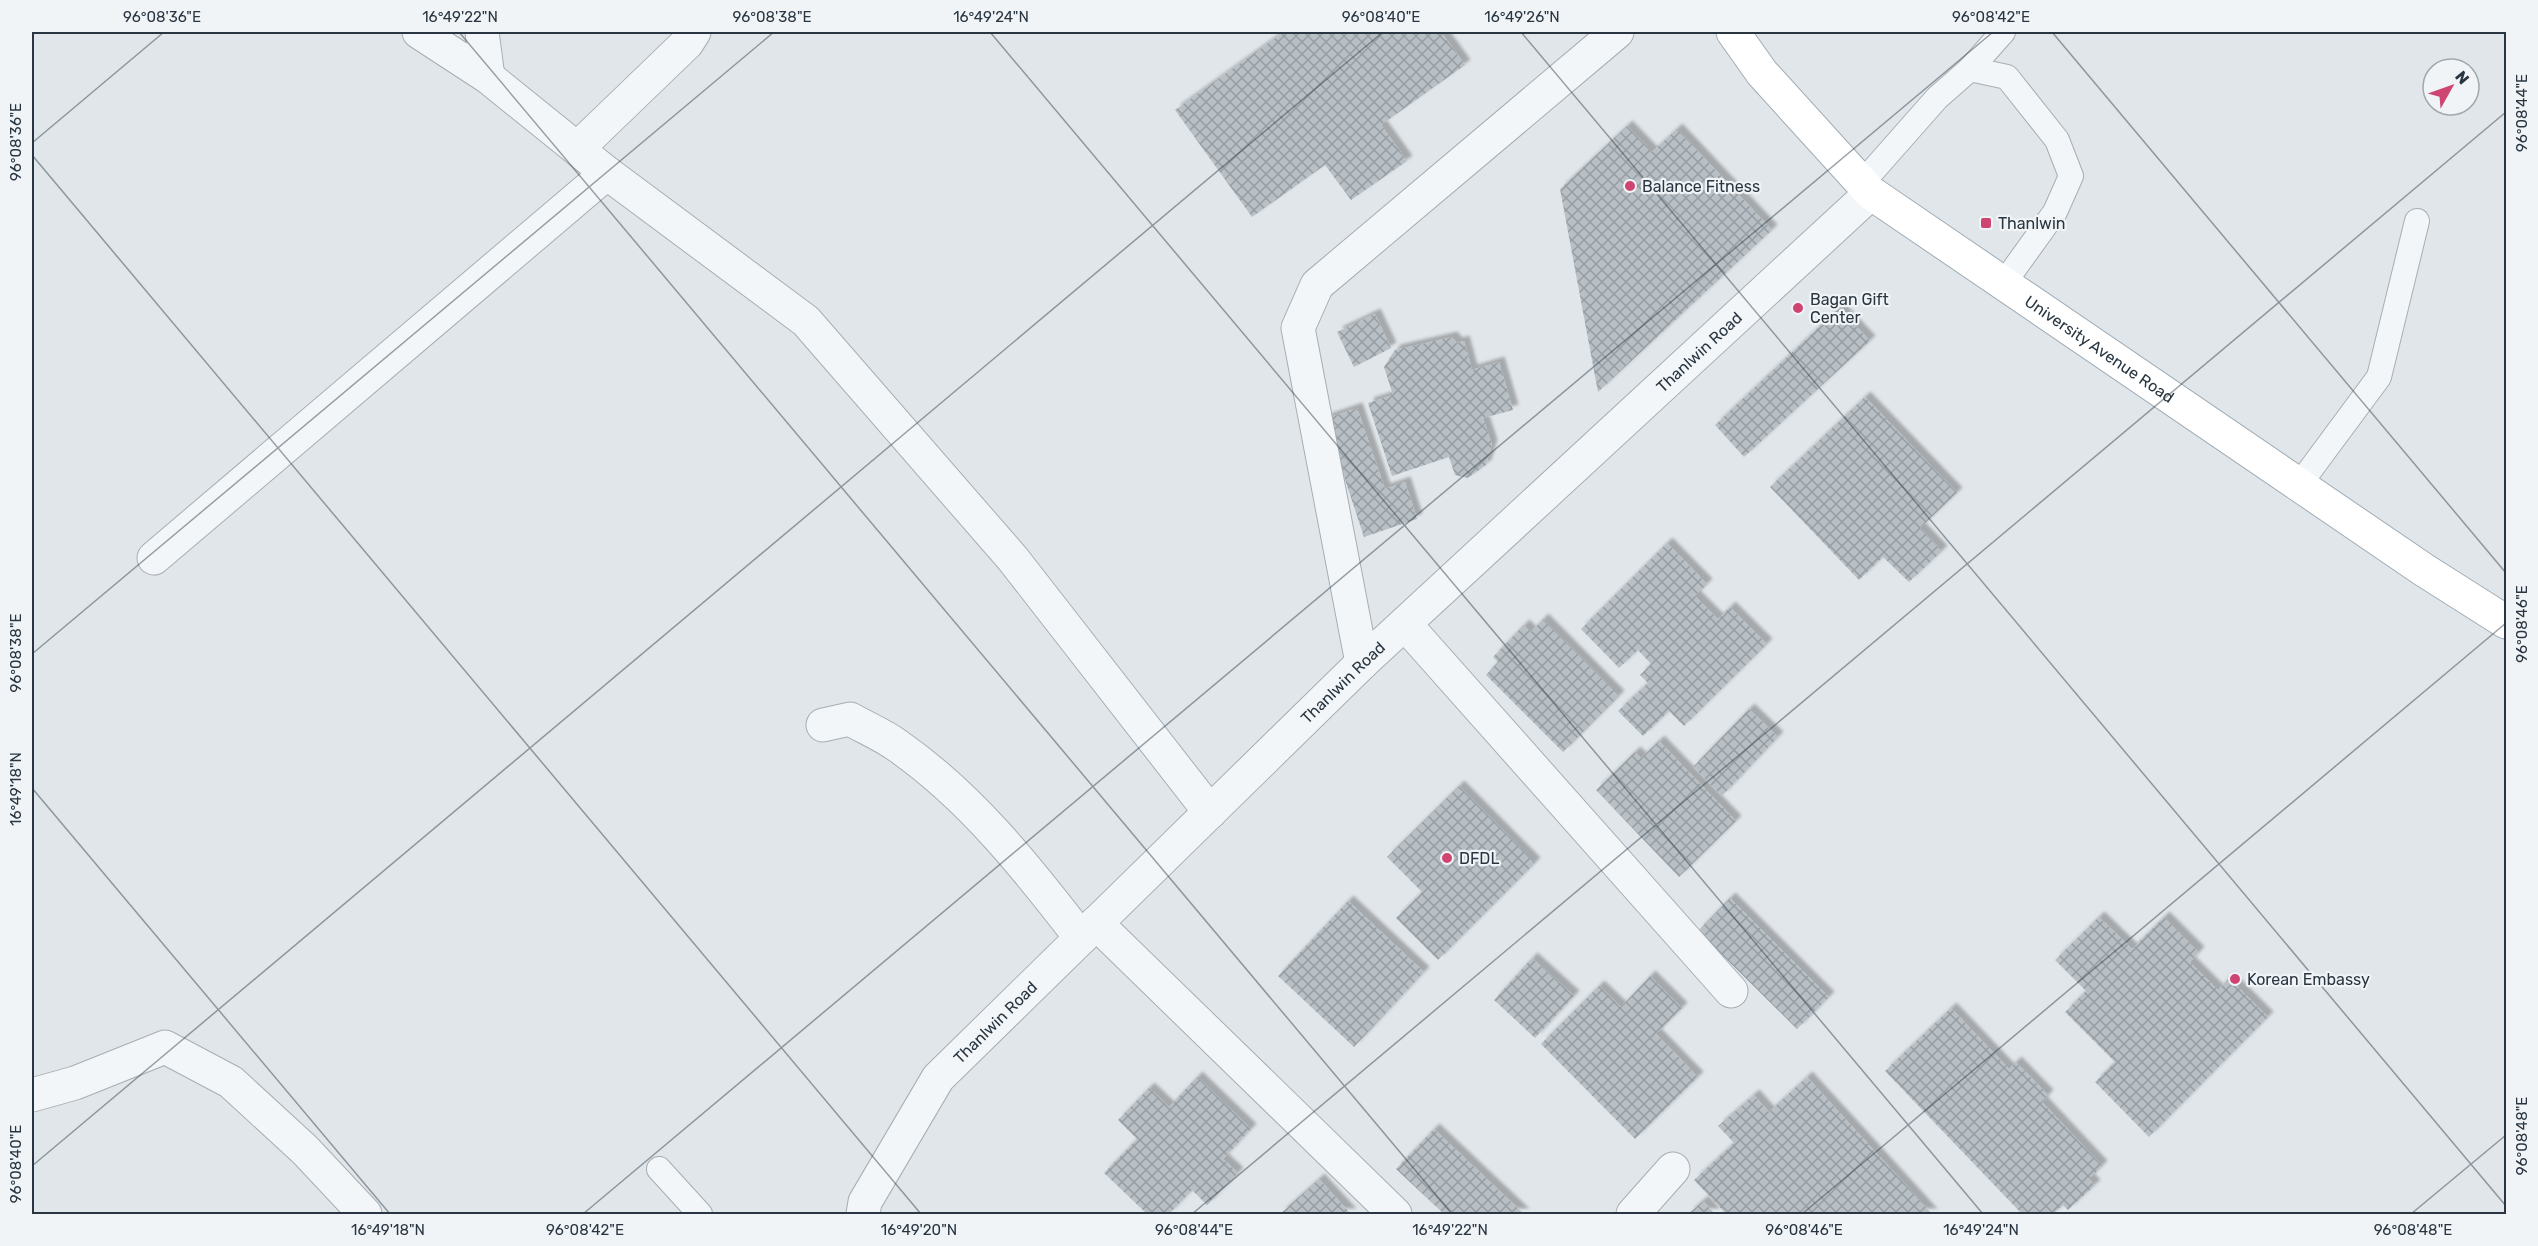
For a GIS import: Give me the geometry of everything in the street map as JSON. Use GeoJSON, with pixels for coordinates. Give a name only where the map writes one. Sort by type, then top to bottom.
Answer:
{"type":"FeatureCollection","features":[{"type":"Feature","properties":{"kind":"main road","name":"University Avenue Road"},"geometry":{"type":"LineString","coordinates":[[1733,32],[1762,73],[1867,188],[2424,570],[2506,622]]}},
{"type":"Feature","properties":{"kind":"street"},"geometry":{"type":"LineString","coordinates":[[419,32],[488,77],[579,147],[608,173],[806,321],[1013,559],[1210,812]]}},
{"type":"Feature","properties":{"kind":"street"},"geometry":{"type":"LineString","coordinates":[[482,32],[488,77]]}},
{"type":"Feature","properties":{"kind":"street"},"geometry":{"type":"LineString","coordinates":[[579,147],[687,43],[694,32]]}},
{"type":"Feature","properties":{"kind":"street"},"geometry":{"type":"LineString","coordinates":[[1362,663],[1298,328],[1317,285],[1617,32]]}},
{"type":"Feature","properties":{"kind":"street"},"geometry":{"type":"LineString","coordinates":[[154,558],[608,173]]}},
{"type":"Feature","properties":{"kind":"street","name":"Thanlwin Road"},"geometry":{"type":"LineString","coordinates":[[862,1210],[938,1078],[1362,663],[1867,188]]}},
{"type":"Feature","properties":{"kind":"street"},"geometry":{"type":"LineString","coordinates":[[1405,624],[1731,991]]}},
{"type":"Feature","properties":{"kind":"street"},"geometry":{"type":"LineString","coordinates":[[823,725],[850,719],[897,745],[958,793],[1088,931],[1395,1215]]}},
{"type":"Feature","properties":{"kind":"street"},"geometry":{"type":"LineString","coordinates":[[32,1095],[75,1083],[165,1047],[231,1082],[305,1149],[365,1215]]}},
{"type":"Feature","properties":{"kind":"street"},"geometry":{"type":"LineString","coordinates":[[1634,1215],[1673,1169]]}},
{"type":"Feature","properties":{"kind":"lane"},"geometry":{"type":"LineString","coordinates":[[1867,188],[1937,98],[1970,69],[2003,32]]}},
{"type":"Feature","properties":{"kind":"lane"},"geometry":{"type":"LineString","coordinates":[[1970,69],[2007,77],[2057,140],[2071,176],[2055,212],[2004,284]]}},
{"type":"Feature","properties":{"kind":"lane"},"geometry":{"type":"LineString","coordinates":[[2299,485],[2379,377],[2417,221]]}},
{"type":"Feature","properties":{"kind":"lane"},"geometry":{"type":"LineString","coordinates":[[659,1169],[700,1215]]}},
{"type":"Feature","properties":{"kind":"building"},"geometry":{"type":"Polygon","coordinates":[[[1284,32],[1441,32],[1465,65],[1381,125],[1407,161],[1351,200],[1325,165],[1252,217],[1175,110],[1284,32]]]}},
{"type":"Feature","properties":{"kind":"building"},"geometry":{"type":"Polygon","coordinates":[[[1627,126],[1652,152],[1677,129],[1772,230],[1598,392],[1560,189],[1627,126]]]}},
{"type":"Feature","properties":{"kind":"building"},"geometry":{"type":"Polygon","coordinates":[[[1839,308],[1870,341],[1744,457],[1715,425],[1839,308]]]}},
{"type":"Feature","properties":{"kind":"building"},"geometry":{"type":"Polygon","coordinates":[[[1375,314],[1391,348],[1354,367],[1337,332],[1375,314]]]}},
{"type":"Feature","properties":{"kind":"building"},"geometry":{"type":"Polygon","coordinates":[[[1452,337],[1457,343],[1464,341],[1472,370],[1499,362],[1513,410],[1483,418],[1492,445],[1486,465],[1468,478],[1455,475],[1449,457],[1392,476],[1368,403],[1393,395],[1384,367],[1395,350],[1452,337]]]}},
{"type":"Feature","properties":{"kind":"building"},"geometry":{"type":"Polygon","coordinates":[[[1865,397],[1957,493],[1920,528],[1942,551],[1909,582],[1883,557],[1859,580],[1770,487],[1865,397]]]}},
{"type":"Feature","properties":{"kind":"building"},"geometry":{"type":"Polygon","coordinates":[[[1357,408],[1385,489],[1405,482],[1417,519],[1364,537],[1325,419],[1357,408]]]}},
{"type":"Feature","properties":{"kind":"building"},"geometry":{"type":"Polygon","coordinates":[[[1667,543],[1707,584],[1695,596],[1718,619],[1730,607],[1767,644],[1684,726],[1669,711],[1643,736],[1618,711],[1648,683],[1640,675],[1651,664],[1638,650],[1619,668],[1581,629],[1667,543]]]}},
{"type":"Feature","properties":{"kind":"building"},"geometry":{"type":"Polygon","coordinates":[[[1543,619],[1619,696],[1563,752],[1486,675],[1498,662],[1493,657],[1524,625],[1531,632],[1543,619]]]}},
{"type":"Feature","properties":{"kind":"building"},"geometry":{"type":"Polygon","coordinates":[[[1749,709],[1778,737],[1722,796],[1693,767],[1749,709]]]}},
{"type":"Feature","properties":{"kind":"building"},"geometry":{"type":"Polygon","coordinates":[[[1659,741],[1736,821],[1679,877],[1596,790],[1635,752],[1641,758],[1659,741]]]}},
{"type":"Feature","properties":{"kind":"building"},"geometry":{"type":"Polygon","coordinates":[[[1459,786],[1535,863],[1438,960],[1396,918],[1422,892],[1387,857],[1459,786]]]}},
{"type":"Feature","properties":{"kind":"building"},"geometry":{"type":"Polygon","coordinates":[[[1730,898],[1829,997],[1797,1029],[1698,931],[1730,898]]]}},
{"type":"Feature","properties":{"kind":"building"},"geometry":{"type":"Polygon","coordinates":[[[1348,901],[1424,972],[1354,1047],[1278,976],[1348,901]]]}},
{"type":"Feature","properties":{"kind":"building"},"geometry":{"type":"Polygon","coordinates":[[[2099,917],[2132,949],[2164,917],[2199,952],[2190,962],[2218,990],[2229,978],[2268,1017],[2149,1137],[2095,1082],[2115,1062],[2065,1012],[2086,991],[2055,960],[2099,917]]]}},
{"type":"Feature","properties":{"kind":"building"},"geometry":{"type":"Polygon","coordinates":[[[1532,958],[1574,996],[1535,1038],[1494,1000],[1532,958]]]}},
{"type":"Feature","properties":{"kind":"building"},"geometry":{"type":"Polygon","coordinates":[[[1650,976],[1682,1008],[1656,1034],[1698,1077],[1635,1139],[1541,1044],[1599,986],[1621,1007],[1650,976]]]}},
{"type":"Feature","properties":{"kind":"building"},"geometry":{"type":"Polygon","coordinates":[[[1951,1008],[2009,1069],[2016,1062],[2048,1095],[2042,1102],[2102,1166],[2089,1179],[2095,1185],[2068,1210],[2063,1205],[2053,1214],[2022,1214],[1885,1071],[1951,1008]]]}},
{"type":"Feature","properties":{"kind":"building"},"geometry":{"type":"Polygon","coordinates":[[[1197,1077],[1251,1129],[1223,1159],[1238,1173],[1207,1205],[1192,1190],[1169,1214],[1147,1214],[1104,1173],[1137,1139],[1118,1120],[1149,1088],[1169,1107],[1197,1077]]]}},
{"type":"Feature","properties":{"kind":"building"},"geometry":{"type":"Polygon","coordinates":[[[1807,1077],[1932,1214],[1726,1214],[1694,1180],[1734,1143],[1718,1126],[1754,1095],[1769,1112],[1807,1077]]]}},
{"type":"Feature","properties":{"kind":"building"},"geometry":{"type":"Polygon","coordinates":[[[1434,1129],[1524,1214],[1444,1214],[1396,1169],[1434,1129]]]}},
{"type":"Feature","properties":{"kind":"building"},"geometry":{"type":"Polygon","coordinates":[[[1319,1179],[1351,1214],[1280,1214],[1319,1179]]]}},
{"type":"Feature","properties":{"kind":"building"},"geometry":{"type":"Polygon","coordinates":[[[1703,1201],[1715,1214],[1688,1214],[1703,1201]]]}},
{"type":"Feature","properties":{"kind":"place","name":"Balance Fitness"},"geometry":{"type":"Point","coordinates":[1630,186]}},
{"type":"Feature","properties":{"kind":"place","name":"Thanlwin"},"geometry":{"type":"Point","coordinates":[1986,223]}},
{"type":"Feature","properties":{"kind":"place","name":"Bagan Gift Center"},"geometry":{"type":"Point","coordinates":[1798,308]}},
{"type":"Feature","properties":{"kind":"place","name":"DFDL"},"geometry":{"type":"Point","coordinates":[1447,858]}},
{"type":"Feature","properties":{"kind":"place","name":"Korean Embassy"},"geometry":{"type":"Point","coordinates":[2235,979]}}]}
